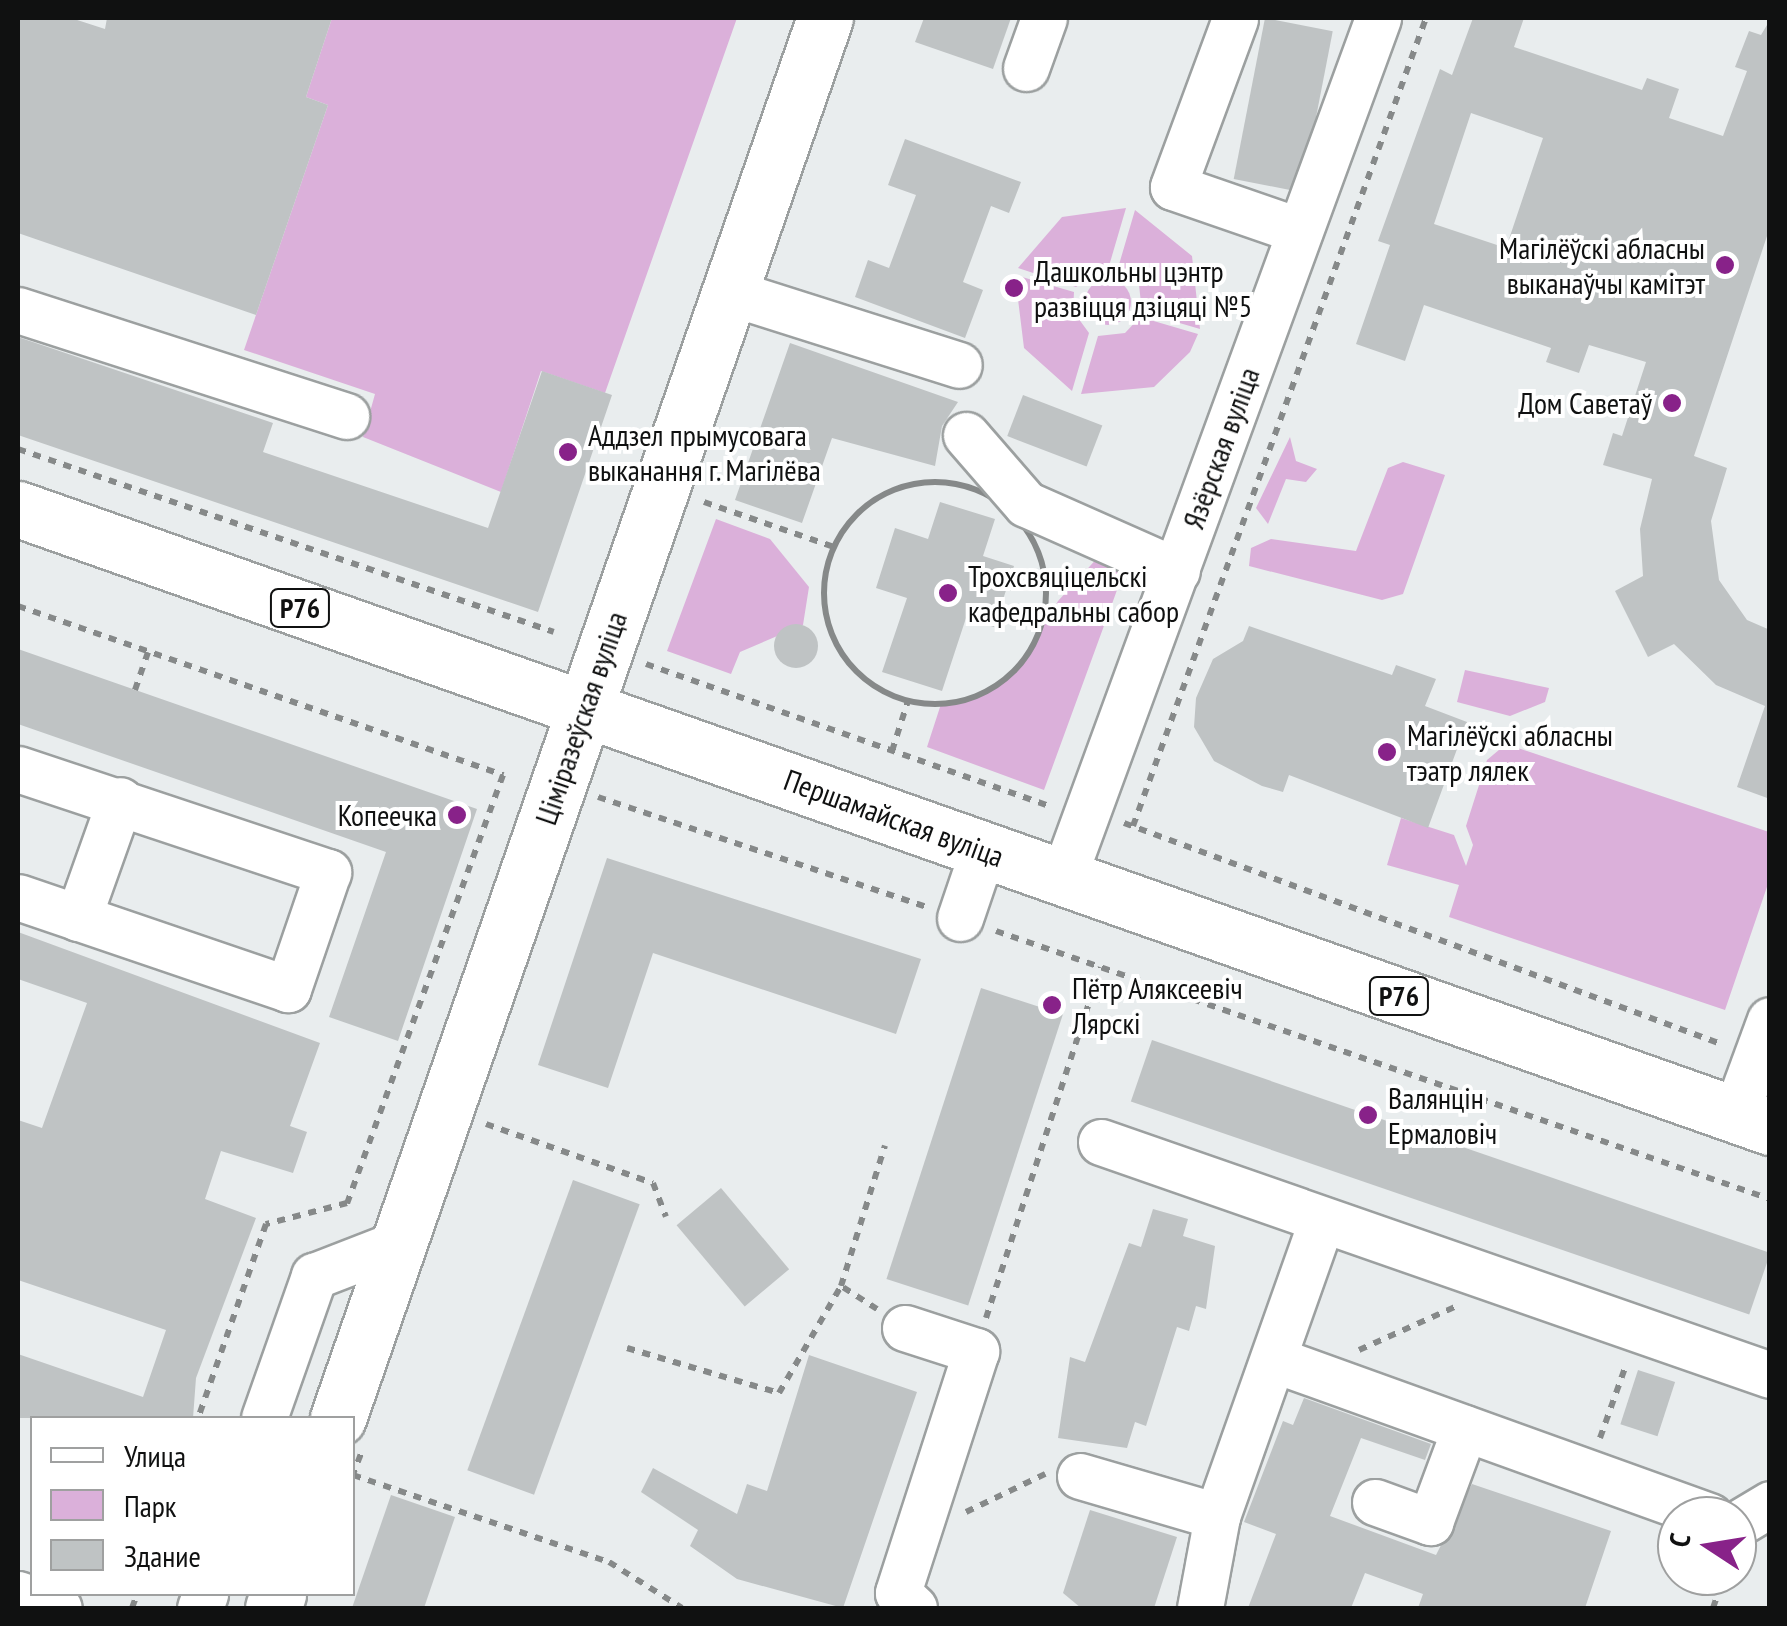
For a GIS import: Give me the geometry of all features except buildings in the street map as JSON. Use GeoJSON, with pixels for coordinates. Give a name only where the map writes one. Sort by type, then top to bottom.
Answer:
{"type":"FeatureCollection","features":[{"type":"Feature","properties":{"kind":"main road","name":"Ціміразеўская вуліца"},"geometry":{"type":"LineString","coordinates":[[339,1416],[826,18]]}},
{"type":"Feature","properties":{"kind":"main road","name":"Першамайская вуліца"},"geometry":{"type":"LineString","coordinates":[[18,510],[1752,1121]]}},
{"type":"Feature","properties":{"kind":"street"},"geometry":{"type":"LineString","coordinates":[[1026,68],[1044,18]]}},
{"type":"Feature","properties":{"kind":"street","name":"Язёрская вуліца"},"geometry":{"type":"LineString","coordinates":[[1062,878],[1378,18]]}},
{"type":"Feature","properties":{"kind":"street"},"geometry":{"type":"LineString","coordinates":[[1235,19],[1173,187],[1300,231]]}},
{"type":"Feature","properties":{"kind":"street"},"geometry":{"type":"LineString","coordinates":[[729,292],[959,365]]}},
{"type":"Feature","properties":{"kind":"street"},"geometry":{"type":"LineString","coordinates":[[18,310],[346,416]]}},
{"type":"Feature","properties":{"kind":"street"},"geometry":{"type":"LineString","coordinates":[[966,435],[1026,504],[1177,571]]}},
{"type":"Feature","properties":{"kind":"street"},"geometry":{"type":"LineString","coordinates":[[18,769],[328,872],[288,989],[18,897]]}},
{"type":"Feature","properties":{"kind":"street"},"geometry":{"type":"LineString","coordinates":[[78,918],[120,800]]}},
{"type":"Feature","properties":{"kind":"street"},"geometry":{"type":"LineString","coordinates":[[960,918],[982,850]]}},
{"type":"Feature","properties":{"kind":"street"},"geometry":{"type":"LineString","coordinates":[[1752,1121],[1763,1038]]}},
{"type":"Feature","properties":{"kind":"street"},"geometry":{"type":"LineString","coordinates":[[1100,1142],[1770,1375]]}},
{"type":"Feature","properties":{"kind":"street"},"geometry":{"type":"LineString","coordinates":[[1200,1608],[1217,1516],[1293,1366],[1322,1220]]}},
{"type":"Feature","properties":{"kind":"street"},"geometry":{"type":"LineString","coordinates":[[265,1416],[314,1276],[399,1243]]}},
{"type":"Feature","properties":{"kind":"street"},"geometry":{"type":"LineString","coordinates":[[905,1328],[976,1351],[898,1593],[914,1608]]}},
{"type":"Feature","properties":{"kind":"street"},"geometry":{"type":"LineString","coordinates":[[1293,1366],[1657,1497]]}},
{"type":"Feature","properties":{"kind":"street"},"geometry":{"type":"LineString","coordinates":[[1375,1502],[1430,1522],[1465,1428]]}},
{"type":"Feature","properties":{"kind":"street"},"geometry":{"type":"LineString","coordinates":[[1080,1476],[1217,1516]]}},
{"type":"Feature","properties":{"kind":"street"},"geometry":{"type":"LineString","coordinates":[[18,1594],[59,1608]]}},
{"type":"Feature","properties":{"kind":"path"},"geometry":{"type":"LineString","coordinates":[[1133,826],[1426,18]]}},
{"type":"Feature","properties":{"kind":"path"},"geometry":{"type":"LineString","coordinates":[[18,449],[554,632]]}},
{"type":"Feature","properties":{"kind":"path"},"geometry":{"type":"LineString","coordinates":[[936,481],[1003,504],[1035,546],[1047,597],[1020,666],[956,704],[908,701],[851,668],[830,635],[822,597],[834,547],[870,502],[936,481]]}},
{"type":"Feature","properties":{"kind":"path"},"geometry":{"type":"LineString","coordinates":[[704,502],[834,547]]}},
{"type":"Feature","properties":{"kind":"path"},"geometry":{"type":"LineString","coordinates":[[18,606],[503,775],[347,1203],[266,1224],[199,1416]]}},
{"type":"Feature","properties":{"kind":"path"},"geometry":{"type":"LineString","coordinates":[[135,690],[148,652]]}},
{"type":"Feature","properties":{"kind":"path"},"geometry":{"type":"LineString","coordinates":[[642,663],[892,751],[1133,826],[1763,1038]]}},
{"type":"Feature","properties":{"kind":"path"},"geometry":{"type":"LineString","coordinates":[[892,751],[908,701]]}},
{"type":"Feature","properties":{"kind":"path"},"geometry":{"type":"LineString","coordinates":[[586,796],[960,918],[1770,1198]]}},
{"type":"Feature","properties":{"kind":"path"},"geometry":{"type":"LineString","coordinates":[[976,1351],[1101,967]]}},
{"type":"Feature","properties":{"kind":"path"},"geometry":{"type":"LineString","coordinates":[[475,1120],[654,1183],[666,1217]]}},
{"type":"Feature","properties":{"kind":"path"},"geometry":{"type":"LineString","coordinates":[[627,1348],[779,1393],[841,1286],[885,1146]]}},
{"type":"Feature","properties":{"kind":"path"},"geometry":{"type":"LineString","coordinates":[[1293,1366],[1485,1293],[1501,1299],[1506,1284]]}},
{"type":"Feature","properties":{"kind":"path"},"geometry":{"type":"LineString","coordinates":[[841,1286],[905,1328]]}},
{"type":"Feature","properties":{"kind":"path"},"geometry":{"type":"LineString","coordinates":[[1588,1472],[1638,1330]]}},
{"type":"Feature","properties":{"kind":"path"},"geometry":{"type":"LineString","coordinates":[[915,1536],[1045,1474],[1080,1476]]}},
{"type":"Feature","properties":{"kind":"path"},"geometry":{"type":"LineString","coordinates":[[355,1476],[609,1562],[682,1608]]}},
{"type":"Feature","properties":{"kind":"green space"},"geometry":{"type":"Polygon","coordinates":[[[332,18],[737,18],[605,393],[541,371],[501,492],[363,437],[375,394],[244,350],[328,105],[306,97],[332,18]]]}},
{"type":"Feature","properties":{"kind":"green space"},"geometry":{"type":"Polygon","coordinates":[[[1126,208],[1109,266],[1076,287],[1018,268],[1062,217],[1126,208]]]}},
{"type":"Feature","properties":{"kind":"green space"},"geometry":{"type":"Polygon","coordinates":[[[1135,210],[1192,256],[1200,329],[1142,312],[1139,285],[1118,268],[1135,210]]]}},
{"type":"Feature","properties":{"kind":"green space"},"geometry":{"type":"Polygon","coordinates":[[[1015,275],[1074,292],[1073,311],[1089,333],[1072,391],[1024,348],[1015,275]]]}},
{"type":"Feature","properties":{"kind":"green space"},"geometry":{"type":"Polygon","coordinates":[[[1108,279],[1124,286],[1131,302],[1124,318],[1108,325],[1092,318],[1085,302],[1092,286],[1108,279]]]}},
{"type":"Feature","properties":{"kind":"green space"},"geometry":{"type":"Polygon","coordinates":[[[1140,317],[1198,334],[1190,352],[1154,387],[1081,394],[1098,336],[1125,333],[1140,317]]]}},
{"type":"Feature","properties":{"kind":"green space"},"geometry":{"type":"Polygon","coordinates":[[[1290,437],[1296,461],[1317,469],[1306,482],[1286,479],[1268,524],[1256,508],[1290,437]]]}},
{"type":"Feature","properties":{"kind":"green space"},"geometry":{"type":"Polygon","coordinates":[[[1403,462],[1445,475],[1403,594],[1382,600],[1249,566],[1251,548],[1271,539],[1356,551],[1388,468],[1403,462]]]}},
{"type":"Feature","properties":{"kind":"green space"},"geometry":{"type":"Polygon","coordinates":[[[716,519],[770,539],[809,587],[803,625],[740,652],[731,674],[667,651],[716,519]]]}},
{"type":"Feature","properties":{"kind":"green space"},"geometry":{"type":"Polygon","coordinates":[[[1101,554],[1128,560],[1044,790],[927,747],[941,704],[991,691],[1021,665],[1058,601],[1101,554]]]}},
{"type":"Feature","properties":{"kind":"green space"},"geometry":{"type":"Polygon","coordinates":[[[1465,670],[1549,688],[1545,702],[1510,716],[1457,702],[1465,670]]]}},
{"type":"Feature","properties":{"kind":"green space"},"geometry":{"type":"Polygon","coordinates":[[[1506,744],[1769,832],[1769,881],[1725,1010],[1449,917],[1459,885],[1387,865],[1401,818],[1454,835],[1466,866],[1473,845],[1466,826],[1487,760],[1506,744]]]}},
{"type":"Feature","properties":{"kind":"place","name":"Магілёўскі абласны выканаўчы камітэт"},"geometry":{"type":"Point","coordinates":[1725,265]}},
{"type":"Feature","properties":{"kind":"place","name":"Дашкольны цэнтр развіцця дзіцяці №5"},"geometry":{"type":"Point","coordinates":[1014,288]}},
{"type":"Feature","properties":{"kind":"place","name":"Дом Саветаў"},"geometry":{"type":"Point","coordinates":[1672,403]}},
{"type":"Feature","properties":{"kind":"place","name":"Аддзел прымусовага выканання г. Магілёва"},"geometry":{"type":"Point","coordinates":[568,452]}},
{"type":"Feature","properties":{"kind":"place","name":"Трохсвяціцельскі кафедральны сабор"},"geometry":{"type":"Point","coordinates":[948,593]}},
{"type":"Feature","properties":{"kind":"place","name":"Магілёўскі абласны тэатр лялек"},"geometry":{"type":"Point","coordinates":[1387,752]}},
{"type":"Feature","properties":{"kind":"place","name":"Копеечка"},"geometry":{"type":"Point","coordinates":[457,815]}},
{"type":"Feature","properties":{"kind":"place","name":"Пётр Аляксеевіч Лярскі"},"geometry":{"type":"Point","coordinates":[1052,1005]}},
{"type":"Feature","properties":{"kind":"place","name":"Валянцін Ермаловіч"},"geometry":{"type":"Point","coordinates":[1368,1115]}}]}
